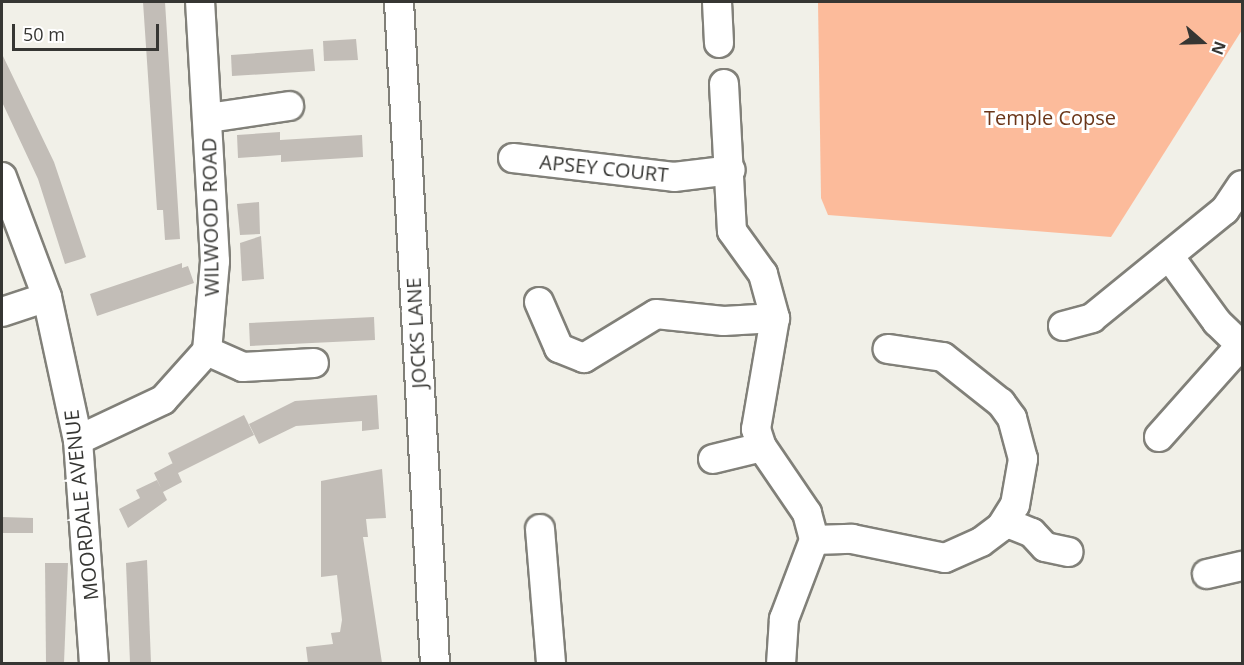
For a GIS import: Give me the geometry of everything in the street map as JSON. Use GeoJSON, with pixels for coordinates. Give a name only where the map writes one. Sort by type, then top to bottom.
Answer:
{"type":"FeatureCollection","features":[{"type":"Feature","properties":{"kind":"street","name":"WILWOOD ROAD"},"geometry":{"type":"LineString","coordinates":[[200,2],[215,261],[207,351]]}},
{"type":"Feature","properties":{"kind":"street","name":"JOCKS LANE"},"geometry":{"type":"LineString","coordinates":[[399,2],[435,663]]}},
{"type":"Feature","properties":{"kind":"street"},"geometry":{"type":"LineString","coordinates":[[717,2],[719,43]]}},
{"type":"Feature","properties":{"kind":"street"},"geometry":{"type":"LineString","coordinates":[[723,84],[731,170],[732,231],[763,274],[775,318],[758,408],[762,447],[807,513],[814,540],[784,619],[781,663]]}},
{"type":"Feature","properties":{"kind":"street","name":"WILWOOD ROAD"},"geometry":{"type":"LineString","coordinates":[[208,118],[289,106]]}},
{"type":"Feature","properties":{"kind":"street","name":"APSEY COURT"},"geometry":{"type":"LineString","coordinates":[[513,158],[674,177],[731,170]]}},
{"type":"Feature","properties":{"kind":"street","name":"MOORDALE AVENUE"},"geometry":{"type":"LineString","coordinates":[[2,177],[47,297],[78,440],[94,663]]}},
{"type":"Feature","properties":{"kind":"street"},"geometry":{"type":"LineString","coordinates":[[1063,326],[1092,318],[1229,206],[1242,185]]}},
{"type":"Feature","properties":{"kind":"street"},"geometry":{"type":"LineString","coordinates":[[1159,437],[1241,346],[1169,256]]}},
{"type":"Feature","properties":{"kind":"street"},"geometry":{"type":"LineString","coordinates":[[2,312],[47,297]]}},
{"type":"Feature","properties":{"kind":"street"},"geometry":{"type":"LineString","coordinates":[[539,302],[559,348],[584,358],[656,314],[724,321],[775,318]]}},
{"type":"Feature","properties":{"kind":"street"},"geometry":{"type":"LineString","coordinates":[[814,540],[852,538],[945,558],[981,542],[1005,522],[1022,477],[1012,418],[987,388],[943,357],[888,349]]}},
{"type":"Feature","properties":{"kind":"street"},"geometry":{"type":"LineString","coordinates":[[78,440],[163,400],[207,351],[243,367],[314,363]]}},
{"type":"Feature","properties":{"kind":"street"},"geometry":{"type":"LineString","coordinates":[[713,459],[762,447]]}},
{"type":"Feature","properties":{"kind":"street"},"geometry":{"type":"LineString","coordinates":[[1005,522],[1032,533],[1045,547],[1068,552]]}},
{"type":"Feature","properties":{"kind":"street"},"geometry":{"type":"LineString","coordinates":[[540,529],[551,663]]}},
{"type":"Feature","properties":{"kind":"street"},"geometry":{"type":"LineString","coordinates":[[1207,574],[1242,566]]}},
{"type":"Feature","properties":{"kind":"green space","name":"Temple Copse"},"geometry":{"type":"Polygon","coordinates":[[[818,2],[1242,2],[1242,30],[1111,237],[828,215],[821,198],[818,2]]]}},
{"type":"Feature","properties":{"kind":"building"},"geometry":{"type":"Polygon","coordinates":[[[143,2],[165,2],[180,239],[165,240],[163,210],[157,210],[143,2]]]}},
{"type":"Feature","properties":{"kind":"building"},"geometry":{"type":"Polygon","coordinates":[[[356,39],[358,60],[324,61],[323,41],[356,39]]]}},
{"type":"Feature","properties":{"kind":"building"},"geometry":{"type":"Polygon","coordinates":[[[313,49],[315,71],[232,76],[231,55],[313,49]]]}},
{"type":"Feature","properties":{"kind":"building"},"geometry":{"type":"Polygon","coordinates":[[[2,54],[54,162],[86,257],[81,259],[65,264],[38,179],[2,102],[2,54]]]}},
{"type":"Feature","properties":{"kind":"building"},"geometry":{"type":"Polygon","coordinates":[[[280,132],[280,140],[362,135],[363,157],[281,162],[281,155],[238,158],[237,135],[280,132]]]}},
{"type":"Feature","properties":{"kind":"building"},"geometry":{"type":"Polygon","coordinates":[[[259,202],[260,234],[240,235],[237,204],[259,202]]]}},
{"type":"Feature","properties":{"kind":"building"},"geometry":{"type":"Polygon","coordinates":[[[261,236],[264,279],[242,281],[240,243],[261,236]]]}},
{"type":"Feature","properties":{"kind":"building"},"geometry":{"type":"Polygon","coordinates":[[[182,263],[182,268],[188,266],[194,283],[97,316],[90,294],[182,263]]]}},
{"type":"Feature","properties":{"kind":"building"},"geometry":{"type":"Polygon","coordinates":[[[374,317],[375,340],[250,346],[249,323],[374,317]]]}},
{"type":"Feature","properties":{"kind":"building"},"geometry":{"type":"Polygon","coordinates":[[[377,395],[379,429],[362,431],[362,421],[296,426],[259,444],[249,424],[295,401],[377,395]]]}},
{"type":"Feature","properties":{"kind":"building"},"geometry":{"type":"Polygon","coordinates":[[[244,415],[254,435],[178,473],[182,482],[163,492],[167,500],[128,528],[119,509],[140,498],[136,490],[157,480],[161,488],[154,473],[172,463],[168,453],[244,415]]]}},
{"type":"Feature","properties":{"kind":"building"},"geometry":{"type":"Polygon","coordinates":[[[382,469],[386,518],[366,519],[368,537],[363,537],[382,663],[308,663],[306,647],[333,644],[331,633],[340,632],[342,620],[337,575],[321,577],[321,481],[382,469]]]}},
{"type":"Feature","properties":{"kind":"building"},"geometry":{"type":"Polygon","coordinates":[[[2,517],[33,518],[33,533],[2,533],[2,517]]]}},
{"type":"Feature","properties":{"kind":"building"},"geometry":{"type":"Polygon","coordinates":[[[147,560],[151,663],[130,663],[126,563],[147,560]]]}},
{"type":"Feature","properties":{"kind":"building"},"geometry":{"type":"Polygon","coordinates":[[[45,563],[68,563],[64,663],[46,663],[45,563]]]}}]}
